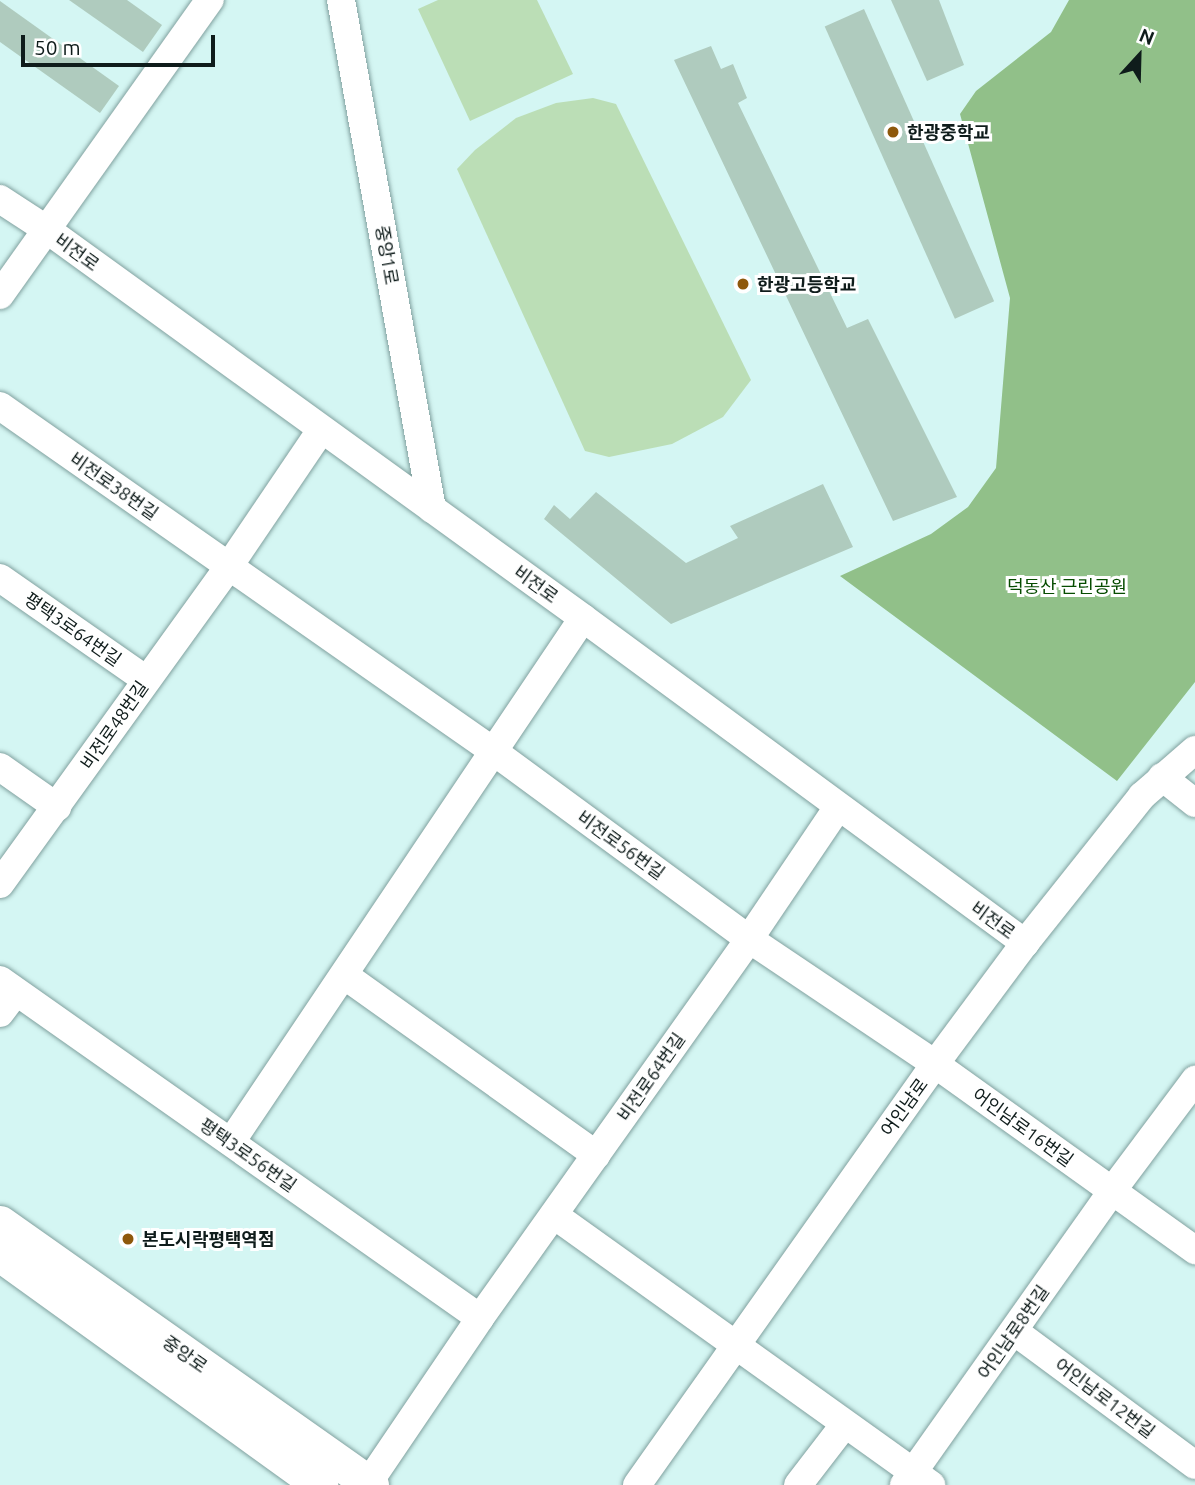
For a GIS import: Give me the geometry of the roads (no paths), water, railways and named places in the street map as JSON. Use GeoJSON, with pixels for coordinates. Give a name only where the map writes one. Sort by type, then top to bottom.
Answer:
{"type":"FeatureCollection","features":[{"type":"Feature","properties":{"kind":"main road","name":"중앙로"},"geometry":{"type":"LineString","coordinates":[[0,1223],[369,1485]]}},
{"type":"Feature","properties":{"kind":"main road","name":"중앙로"},"geometry":{"type":"LineString","coordinates":[[0,1254],[320,1485]]}},
{"type":"Feature","properties":{"kind":"street","name":"비전로"},"geometry":{"type":"LineString","coordinates":[[46,229],[210,0]]}},
{"type":"Feature","properties":{"kind":"street","name":"중앙1로"},"geometry":{"type":"LineString","coordinates":[[341,0],[432,509]]}},
{"type":"Feature","properties":{"kind":"street","name":"비전로"},"geometry":{"type":"LineString","coordinates":[[0,199],[46,229],[583,618],[1025,943]]}},
{"type":"Feature","properties":{"kind":"street"},"geometry":{"type":"LineString","coordinates":[[0,295],[46,229]]}},
{"type":"Feature","properties":{"kind":"street","name":"비전로38번길"},"geometry":{"type":"LineString","coordinates":[[0,405],[229,566]]}},
{"type":"Feature","properties":{"kind":"street","name":"비전로48번길"},"geometry":{"type":"LineString","coordinates":[[0,884],[229,566],[321,430]]}},
{"type":"Feature","properties":{"kind":"street"},"geometry":{"type":"LineString","coordinates":[[229,566],[493,751]]}},
{"type":"Feature","properties":{"kind":"street","name":"평택3로64번길"},"geometry":{"type":"LineString","coordinates":[[0,578],[146,680]]}},
{"type":"Feature","properties":{"kind":"street"},"geometry":{"type":"LineString","coordinates":[[231,1142],[583,618]]}},
{"type":"Feature","properties":{"kind":"street","name":"어인남로"},"geometry":{"type":"LineString","coordinates":[[637,1485],[734,1344],[1025,943],[1142,796],[1195,750]]}},
{"type":"Feature","properties":{"kind":"street","name":"비전로56번길"},"geometry":{"type":"LineString","coordinates":[[493,751],[749,939]]}},
{"type":"Feature","properties":{"kind":"street"},"geometry":{"type":"LineString","coordinates":[[0,767],[57,807]]}},
{"type":"Feature","properties":{"kind":"street"},"geometry":{"type":"LineString","coordinates":[[1161,777],[1195,803]]}},
{"type":"Feature","properties":{"kind":"street","name":"비전로64번길"},"geometry":{"type":"LineString","coordinates":[[369,1485],[480,1318],[749,939],[838,807]]}},
{"type":"Feature","properties":{"kind":"street"},"geometry":{"type":"LineString","coordinates":[[749,939],[935,1064]]}},
{"type":"Feature","properties":{"kind":"street"},"geometry":{"type":"LineString","coordinates":[[344,975],[596,1155]]}},
{"type":"Feature","properties":{"kind":"street","name":"평택3로56번길"},"geometry":{"type":"LineString","coordinates":[[5,995],[231,1142],[480,1318]]}},
{"type":"Feature","properties":{"kind":"street","name":"어인남로16번길"},"geometry":{"type":"LineString","coordinates":[[935,1064],[1195,1250]]}},
{"type":"Feature","properties":{"kind":"street"},"geometry":{"type":"LineString","coordinates":[[1112,1191],[1195,1080]]}},
{"type":"Feature","properties":{"kind":"street","name":"어인남로8번길"},"geometry":{"type":"LineString","coordinates":[[734,1344],[845,1423],[916,1481],[1014,1331],[1112,1191]]}},
{"type":"Feature","properties":{"kind":"street"},"geometry":{"type":"LineString","coordinates":[[554,1215],[734,1344]]}},
{"type":"Feature","properties":{"kind":"street","name":"어인남로12번길"},"geometry":{"type":"LineString","coordinates":[[1014,1331],[1195,1465]]}},
{"type":"Feature","properties":{"kind":"street"},"geometry":{"type":"LineString","coordinates":[[798,1485],[845,1423]]}},
{"type":"Feature","properties":{"kind":"place","name":"한광중학교"},"geometry":{"type":"Point","coordinates":[893,132]}},
{"type":"Feature","properties":{"kind":"place","name":"한광고등학교"},"geometry":{"type":"Point","coordinates":[743,284]}},
{"type":"Feature","properties":{"kind":"place","name":"본도시락평택역점"},"geometry":{"type":"Point","coordinates":[128,1239]}},
{"type":"Feature","properties":{"kind":"park label","name":"덕동산 근린공원"},"geometry":{"type":"Point","coordinates":[1067,586]}}]}
